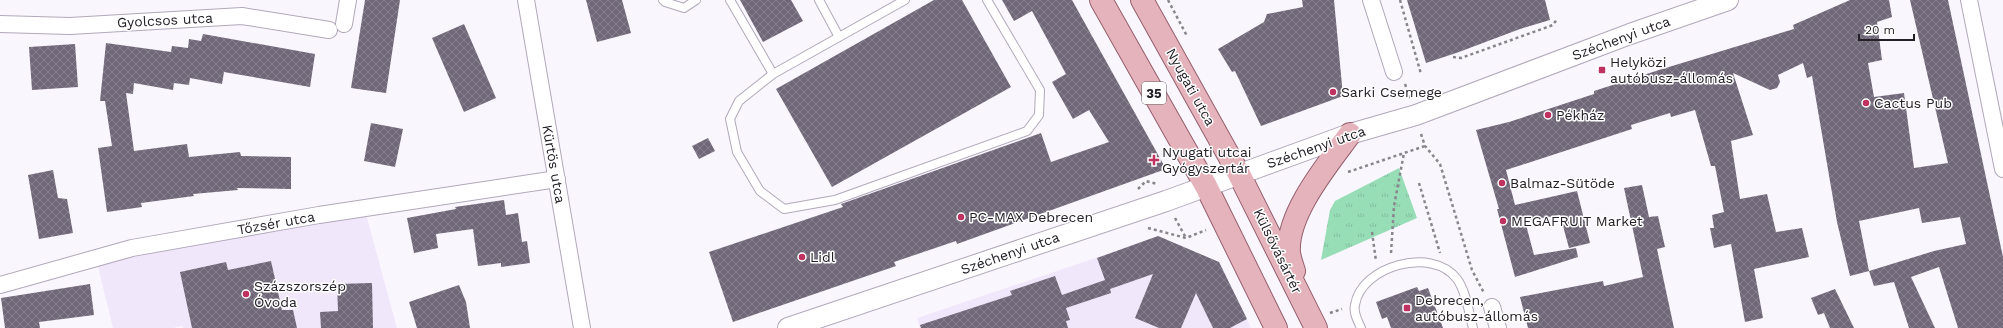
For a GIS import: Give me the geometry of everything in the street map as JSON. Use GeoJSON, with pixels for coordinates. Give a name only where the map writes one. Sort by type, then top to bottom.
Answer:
{"type":"FeatureCollection","features":[{"type":"Feature","properties":{"kind":"main road","name":"35"},"geometry":{"type":"LineString","coordinates":[[1101,0],[1206,186],[1276,328]]}},
{"type":"Feature","properties":{"kind":"main road","name":"Nyugati utca"},"geometry":{"type":"LineString","coordinates":[[1142,0],[1239,174]]}},
{"type":"Feature","properties":{"kind":"main road"},"geometry":{"type":"LineString","coordinates":[[1299,294],[1289,253],[1295,220],[1300,208],[1321,174],[1350,134]]}},
{"type":"Feature","properties":{"kind":"main road","name":"Külsővásártér"},"geometry":{"type":"LineString","coordinates":[[1239,174],[1316,328]]}},
{"type":"Feature","properties":{"kind":"street","name":"Gyolcsos utca"},"geometry":{"type":"LineString","coordinates":[[0,24],[70,26],[242,16],[336,27],[348,0]]}},
{"type":"Feature","properties":{"kind":"street","name":"Kürtös utca"},"geometry":{"type":"LineString","coordinates":[[526,0],[582,328]]}},
{"type":"Feature","properties":{"kind":"street"},"geometry":{"type":"LineString","coordinates":[[1371,0],[1394,72]]}},
{"type":"Feature","properties":{"kind":"street","name":"Széchenyi utca"},"geometry":{"type":"LineString","coordinates":[[788,328],[1206,186],[1350,134],[1416,116],[1630,34],[1728,0]]}},
{"type":"Feature","properties":{"kind":"street"},"geometry":{"type":"LineString","coordinates":[[1968,0],[2003,169]]}},
{"type":"Feature","properties":{"kind":"street","name":"Tőzsér utca"},"geometry":{"type":"LineString","coordinates":[[0,286],[132,248],[320,216],[556,179]]}},
{"type":"Feature","properties":{"kind":"street"},"geometry":{"type":"LineString","coordinates":[[1492,307],[1498,328]]}},
{"type":"Feature","properties":{"kind":"lane"},"geometry":{"type":"LineString","coordinates":[[663,0],[684,8],[696,0]]}},
{"type":"Feature","properties":{"kind":"lane"},"geometry":{"type":"LineString","coordinates":[[730,0],[773,74]]}},
{"type":"Feature","properties":{"kind":"lane"},"geometry":{"type":"LineString","coordinates":[[819,0],[839,37]]}},
{"type":"Feature","properties":{"kind":"lane"},"geometry":{"type":"LineString","coordinates":[[905,0],[773,74],[739,101],[730,119],[737,152],[760,191],[784,209],[835,200],[1027,131],[1039,115],[1040,90],[987,0]]}},
{"type":"Feature","properties":{"kind":"lane"},"geometry":{"type":"LineString","coordinates":[[1361,328],[1356,316],[1355,305],[1359,292],[1366,282],[1390,269],[1410,261],[1427,262],[1444,269],[1456,278],[1460,285],[1473,328]]}},
{"type":"Feature","properties":{"kind":"path"},"geometry":{"type":"LineString","coordinates":[[1168,0],[1187,36]]}},
{"type":"Feature","properties":{"kind":"path"},"geometry":{"type":"LineString","coordinates":[[1400,0],[1421,74]]}},
{"type":"Feature","properties":{"kind":"path"},"geometry":{"type":"LineString","coordinates":[[1453,57],[1461,58],[1553,25],[1557,19]]}},
{"type":"Feature","properties":{"kind":"path"},"geometry":{"type":"LineString","coordinates":[[1344,177],[1348,172],[1425,146],[1440,164],[1472,270],[1492,307]]}},
{"type":"Feature","properties":{"kind":"path"},"geometry":{"type":"LineString","coordinates":[[1390,269],[1394,206],[1404,153]]}},
{"type":"Feature","properties":{"kind":"path"},"geometry":{"type":"LineString","coordinates":[[1419,183],[1437,242]]}},
{"type":"Feature","properties":{"kind":"shaded area","name":"Százszorszép Óvoda"},"geometry":{"type":"Polygon","coordinates":[[[366,214],[397,328],[183,328],[182,326],[173,328],[113,328],[97,263],[131,252],[366,214]]]}},
{"type":"Feature","properties":{"kind":"shaded area"},"geometry":{"type":"Polygon","coordinates":[[[1158,237],[1219,262],[1251,328],[920,328],[917,318],[1158,237]]]}},
{"type":"Feature","properties":{"kind":"green space"},"geometry":{"type":"Polygon","coordinates":[[[1399,168],[1417,218],[1321,260],[1330,210],[1335,201],[1399,168]]]}},
{"type":"Feature","properties":{"kind":"building"},"geometry":{"type":"Polygon","coordinates":[[[365,0],[400,0],[386,93],[351,88],[365,0]]]}},
{"type":"Feature","properties":{"kind":"building"},"geometry":{"type":"Polygon","coordinates":[[[586,0],[622,0],[631,33],[597,42],[586,0]]]}},
{"type":"Feature","properties":{"kind":"building"},"geometry":{"type":"Polygon","coordinates":[[[740,0],[791,0],[803,21],[763,42],[740,0]]]}},
{"type":"Feature","properties":{"kind":"building"},"geometry":{"type":"Polygon","coordinates":[[[934,0],[962,0],[1011,87],[832,187],[776,89],[934,0]]]}},
{"type":"Feature","properties":{"kind":"building"},"geometry":{"type":"Polygon","coordinates":[[[1002,0],[1072,0],[1166,169],[957,244],[956,241],[894,262],[896,266],[733,322],[709,252],[843,207],[841,204],[1041,133],[1051,162],[1109,142],[1089,110],[1073,119],[1052,82],[1066,74],[1032,11],[1014,21],[1002,0]]]}},
{"type":"Feature","properties":{"kind":"building"},"geometry":{"type":"Polygon","coordinates":[[[1302,0],[1334,0],[1343,96],[1261,126],[1235,71],[1232,72],[1218,49],[1264,22],[1267,14],[1303,7],[1302,0]]]}},
{"type":"Feature","properties":{"kind":"building"},"geometry":{"type":"Polygon","coordinates":[[[1407,0],[1545,0],[1550,20],[1520,29],[1426,63],[1407,0]]]}},
{"type":"Feature","properties":{"kind":"building"},"geometry":{"type":"Polygon","coordinates":[[[1850,0],[1889,0],[1892,17],[1877,22],[1882,60],[1868,63],[1874,97],[1904,93],[1914,168],[1948,163],[1910,0],[1948,0],[2003,257],[2003,328],[1958,328],[1939,267],[1911,277],[1935,328],[1909,328],[1894,282],[1874,286],[1869,271],[1850,276],[1837,222],[1812,76],[1807,78],[1803,63],[1778,75],[1780,82],[1777,88],[1770,90],[1733,73],[1753,135],[1731,141],[1740,199],[1767,194],[1776,232],[1802,228],[1809,257],[1754,269],[1763,318],[1745,322],[1731,244],[1714,248],[1710,228],[1714,228],[1712,215],[1724,212],[1715,166],[1711,166],[1695,110],[1671,117],[1670,113],[1631,125],[1632,129],[1506,170],[1515,205],[1577,191],[1590,243],[1569,248],[1560,215],[1525,221],[1534,255],[1576,248],[1578,257],[1515,277],[1497,209],[1499,209],[1476,130],[1509,122],[1594,94],[1594,91],[1794,29],[1793,25],[1850,0]],[[1919,208],[1859,221],[1869,271],[1934,251],[1966,244],[1960,217],[1922,223],[1919,208]]]}},
{"type":"Feature","properties":{"kind":"building"},"geometry":{"type":"Polygon","coordinates":[[[464,24],[496,98],[464,112],[432,38],[464,24]]]}},
{"type":"Feature","properties":{"kind":"building"},"geometry":{"type":"Polygon","coordinates":[[[203,34],[315,54],[310,87],[224,72],[222,84],[190,78],[189,85],[174,83],[173,90],[134,83],[133,94],[126,93],[134,151],[187,144],[189,157],[240,152],[241,156],[291,157],[291,189],[237,188],[238,190],[193,194],[194,196],[141,203],[142,207],[107,212],[98,148],[112,146],[105,101],[100,101],[106,43],[171,52],[172,46],[188,48],[189,39],[201,41],[203,34]]]}},
{"type":"Feature","properties":{"kind":"building"},"geometry":{"type":"Polygon","coordinates":[[[75,44],[78,87],[32,90],[29,47],[75,44]]]}},
{"type":"Feature","properties":{"kind":"building"},"geometry":{"type":"Polygon","coordinates":[[[371,123],[403,129],[395,167],[364,161],[371,123]]]}},
{"type":"Feature","properties":{"kind":"building"},"geometry":{"type":"Polygon","coordinates":[[[708,138],[715,151],[699,159],[692,146],[708,138]]]}},
{"type":"Feature","properties":{"kind":"building"},"geometry":{"type":"Polygon","coordinates":[[[53,170],[58,198],[67,199],[73,233],[39,239],[28,175],[53,170]]]}},
{"type":"Feature","properties":{"kind":"building"},"geometry":{"type":"Polygon","coordinates":[[[1642,185],[1649,217],[1658,216],[1665,247],[1657,249],[1674,328],[1528,328],[1520,297],[1603,281],[1604,286],[1643,277],[1624,188],[1642,185]]]}},
{"type":"Feature","properties":{"kind":"building"},"geometry":{"type":"Polygon","coordinates":[[[504,200],[506,215],[518,213],[522,242],[527,241],[530,263],[501,267],[501,263],[478,266],[473,229],[436,234],[438,248],[414,253],[407,218],[456,209],[455,207],[504,200]]]}},
{"type":"Feature","properties":{"kind":"building"},"geometry":{"type":"Polygon","coordinates":[[[1158,236],[1219,262],[1247,319],[1230,328],[1213,328],[1196,293],[1181,328],[1159,328],[1135,318],[1153,274],[1110,289],[1111,293],[1066,308],[1070,320],[1066,321],[1068,328],[921,328],[920,325],[1012,295],[1010,291],[1055,276],[1062,295],[1105,280],[1097,258],[1158,236]]]}},
{"type":"Feature","properties":{"kind":"building","name":"Százszorszép Óvoda"},"geometry":{"type":"Polygon","coordinates":[[[271,261],[282,310],[293,310],[297,328],[192,328],[180,272],[226,262],[228,270],[271,261]]]}},
{"type":"Feature","properties":{"kind":"building"},"geometry":{"type":"Polygon","coordinates":[[[372,283],[373,328],[321,328],[320,312],[338,311],[337,284],[372,283]]]}},
{"type":"Feature","properties":{"kind":"building"},"geometry":{"type":"Polygon","coordinates":[[[90,284],[94,315],[39,322],[40,328],[5,328],[1,298],[90,284]]]}},
{"type":"Feature","properties":{"kind":"building"},"geometry":{"type":"Polygon","coordinates":[[[459,285],[466,302],[470,328],[417,328],[409,302],[459,285]]]}},
{"type":"Feature","properties":{"kind":"building","name":"Debrecen, autóbusz-állomás"},"geometry":{"type":"Polygon","coordinates":[[[1417,287],[1419,291],[1428,288],[1443,328],[1391,328],[1387,317],[1382,319],[1376,302],[1417,287]]]}},
{"type":"Feature","properties":{"kind":"building"},"geometry":{"type":"Polygon","coordinates":[[[1835,289],[1854,328],[1830,328],[1824,313],[1818,315],[1811,298],[1835,289]]]}},
{"type":"Feature","properties":{"kind":"place","name":"Helyközi autóbusz-állomás"},"geometry":{"type":"Point","coordinates":[1602,70]}},
{"type":"Feature","properties":{"kind":"place","name":"Sarki Csemege"},"geometry":{"type":"Point","coordinates":[1333,92]}},
{"type":"Feature","properties":{"kind":"place","name":"Cactus Pub"},"geometry":{"type":"Point","coordinates":[1866,103]}},
{"type":"Feature","properties":{"kind":"place","name":"Pékház"},"geometry":{"type":"Point","coordinates":[1548,115]}},
{"type":"Feature","properties":{"kind":"place","name":"Nyugati utcai Gyógyszertár"},"geometry":{"type":"Point","coordinates":[1154,160]}},
{"type":"Feature","properties":{"kind":"place","name":"Balmaz-Sütöde"},"geometry":{"type":"Point","coordinates":[1502,183]}},
{"type":"Feature","properties":{"kind":"place","name":"PC-MAX Debrecen"},"geometry":{"type":"Point","coordinates":[961,217]}},
{"type":"Feature","properties":{"kind":"place","name":"MEGAFRUIT Market"},"geometry":{"type":"Point","coordinates":[1503,221]}},
{"type":"Feature","properties":{"kind":"place","name":"Lidl"},"geometry":{"type":"Point","coordinates":[802,257]}},
{"type":"Feature","properties":{"kind":"place","name":"Százszorszép Óvoda"},"geometry":{"type":"Point","coordinates":[246,294]}},
{"type":"Feature","properties":{"kind":"place","name":"Debrecen, autóbusz-állomás"},"geometry":{"type":"Point","coordinates":[1407,308]}}]}
